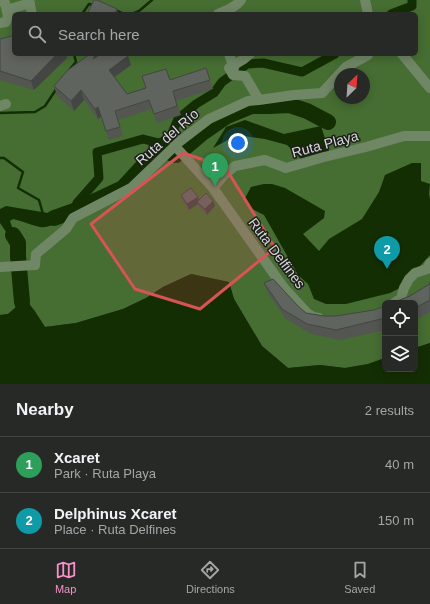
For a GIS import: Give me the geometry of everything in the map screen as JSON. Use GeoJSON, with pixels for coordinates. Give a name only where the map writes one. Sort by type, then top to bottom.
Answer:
{"type":"FeatureCollection","features":[{"type":"Feature","properties":{"kind":"street"},"geometry":{"type":"LineString","coordinates":[[223,12],[233,8],[241,0]]}},
{"type":"Feature","properties":{"kind":"street"},"geometry":{"type":"LineString","coordinates":[[365,0],[368,12]]}},
{"type":"Feature","properties":{"kind":"street"},"geometry":{"type":"LineString","coordinates":[[0,1],[5,3],[8,16],[6,22],[0,23]]}},
{"type":"Feature","properties":{"kind":"street"},"geometry":{"type":"LineString","coordinates":[[7,10],[30,2],[32,12]]}},
{"type":"Feature","properties":{"kind":"street"},"geometry":{"type":"LineString","coordinates":[[230,56],[234,68],[238,70],[256,56]]}},
{"type":"Feature","properties":{"kind":"street"},"geometry":{"type":"LineString","coordinates":[[248,56],[229,68],[234,75],[245,76],[259,100]]}},
{"type":"Feature","properties":{"kind":"street","name":"Ruta del Río"},"geometry":{"type":"LineString","coordinates":[[1,267],[35,265],[36,254],[66,229],[73,218],[131,188],[179,142],[209,119],[248,100],[322,93],[346,66],[366,56]]}},
{"type":"Feature","properties":{"kind":"street"},"geometry":{"type":"LineString","coordinates":[[404,56],[430,88]]}},
{"type":"Feature","properties":{"kind":"street","name":"Ruta Playa"},"geometry":{"type":"LineString","coordinates":[[212,188],[235,166],[265,160],[286,168],[404,136],[430,136]]}},
{"type":"Feature","properties":{"kind":"street","name":"Ruta Delfines"},"geometry":{"type":"LineString","coordinates":[[175,146],[212,188],[284,288],[306,312],[313,317],[329,320]]}},
{"type":"Feature","properties":{"kind":"street"},"geometry":{"type":"LineString","coordinates":[[398,300],[401,298],[409,279],[415,274],[427,269],[430,263]]}},
{"type":"Feature","properties":{"kind":"highlighted area"},"geometry":{"type":"Polygon","coordinates":[[[183,153],[225,167],[275,248],[200,309],[135,289],[91,224],[183,153]]]}},
{"type":"Feature","properties":{"kind":"shaded area"},"geometry":{"type":"Polygon","coordinates":[[[0,0],[430,0],[430,343],[418,347],[418,300],[382,300],[382,359],[368,364],[345,368],[320,365],[288,368],[262,346],[234,299],[229,282],[191,274],[163,287],[146,298],[123,309],[76,323],[45,327],[34,310],[15,308],[8,314],[0,315],[0,0]]]}},
{"type":"Feature","properties":{"kind":"shaded area"},"geometry":{"type":"Polygon","coordinates":[[[245,120],[284,134],[321,126],[330,154],[304,162],[287,145],[265,139],[237,135],[213,148],[226,127],[245,120]]]}},
{"type":"Feature","properties":{"kind":"shaded area"},"geometry":{"type":"Polygon","coordinates":[[[412,163],[421,163],[421,181],[430,184],[430,255],[400,288],[390,293],[346,304],[326,304],[314,299],[308,284],[298,275],[264,215],[250,208],[245,198],[251,187],[272,184],[285,188],[325,211],[324,218],[303,234],[319,251],[329,239],[362,219],[379,192],[385,175],[412,163]]]}},
{"type":"Feature","properties":{"kind":"shaded area"},"geometry":{"type":"Polygon","coordinates":[[[68,205],[74,211],[63,220],[53,225],[40,227],[13,219],[10,221],[12,227],[19,233],[23,243],[23,256],[13,255],[15,248],[11,239],[0,223],[0,209],[6,206],[54,214],[68,205]]]}},
{"type":"Feature","properties":{"kind":"shaded area"},"geometry":{"type":"Polygon","coordinates":[[[191,274],[229,282],[234,299],[262,346],[288,368],[320,365],[345,368],[368,364],[382,359],[382,372],[418,372],[418,347],[430,343],[430,384],[0,384],[0,315],[8,314],[15,308],[17,302],[27,301],[45,327],[76,323],[123,309],[146,298],[163,287],[191,274]]]}},
{"type":"Feature","properties":{"kind":"building"},"geometry":{"type":"Polygon","coordinates":[[[94,0],[117,9],[116,12],[88,12],[94,0]]]}},
{"type":"Feature","properties":{"kind":"building"},"geometry":{"type":"Polygon","coordinates":[[[12,36],[12,56],[55,56],[31,81],[0,71],[0,39],[12,36]]]}},
{"type":"Feature","properties":{"kind":"building"},"geometry":{"type":"Polygon","coordinates":[[[87,56],[95,56],[93,59],[98,56],[128,56],[109,70],[127,94],[146,88],[142,76],[166,69],[170,80],[206,68],[210,80],[173,91],[177,106],[154,114],[149,100],[115,111],[120,127],[106,131],[98,107],[95,109],[81,90],[71,101],[54,86],[68,70],[87,56]]]}},
{"type":"Feature","properties":{"kind":"building"},"geometry":{"type":"Polygon","coordinates":[[[191,188],[198,197],[187,204],[181,195],[191,188]]]}},
{"type":"Feature","properties":{"kind":"building"},"geometry":{"type":"Polygon","coordinates":[[[206,193],[213,201],[205,209],[197,202],[206,193]]]}},
{"type":"Feature","properties":{"kind":"building"},"geometry":{"type":"Polygon","coordinates":[[[273,279],[306,313],[336,316],[374,310],[382,307],[382,319],[336,330],[307,324],[282,309],[264,283],[273,279]]]}},
{"type":"Feature","properties":{"kind":"building"},"geometry":{"type":"Polygon","coordinates":[[[430,282],[430,300],[418,306],[418,300],[400,300],[410,296],[428,285],[430,282]]]}},
{"type":"Feature","properties":{"kind":"waterway"},"geometry":{"type":"LineString","coordinates":[[137,12],[152,0]]}},
{"type":"Feature","properties":{"kind":"waterway"},"geometry":{"type":"LineString","coordinates":[[396,12],[412,6],[412,0]]}},
{"type":"Feature","properties":{"kind":"waterway"},"geometry":{"type":"LineString","coordinates":[[83,12],[89,4],[93,5]]}},
{"type":"Feature","properties":{"kind":"waterway"},"geometry":{"type":"LineString","coordinates":[[115,10],[120,12]]}},
{"type":"Feature","properties":{"kind":"waterway"},"geometry":{"type":"LineString","coordinates":[[70,69],[76,62],[74,56]]}},
{"type":"Feature","properties":{"kind":"waterway"},"geometry":{"type":"LineString","coordinates":[[74,211],[77,203],[99,178],[97,152],[143,139],[159,143],[170,138],[178,119],[196,104],[214,93],[222,82],[247,64],[263,63],[302,72],[331,56]]}},
{"type":"Feature","properties":{"kind":"waterway"},"geometry":{"type":"LineString","coordinates":[[0,113],[35,112],[45,106],[57,88]]}},
{"type":"Feature","properties":{"kind":"waterway"},"geometry":{"type":"LineString","coordinates":[[54,218],[74,211],[123,188],[158,152],[163,150],[176,155],[201,134],[227,116],[251,106],[289,105],[307,111],[328,122]]}},
{"type":"Feature","properties":{"kind":"waterway"},"geometry":{"type":"LineString","coordinates":[[0,158],[4,158],[23,172],[18,188],[39,200],[43,214]]}},
{"type":"Feature","properties":{"kind":"waterway"},"geometry":{"type":"LineString","coordinates":[[13,235],[18,243],[22,302]]}},
{"type":"Feature","properties":{"kind":"place","name":"Xcaret"},"geometry":{"type":"Point","coordinates":[215,186]}},
{"type":"Feature","properties":{"kind":"place","name":"Delphinus Xcaret"},"geometry":{"type":"Point","coordinates":[387,269]}}]}
